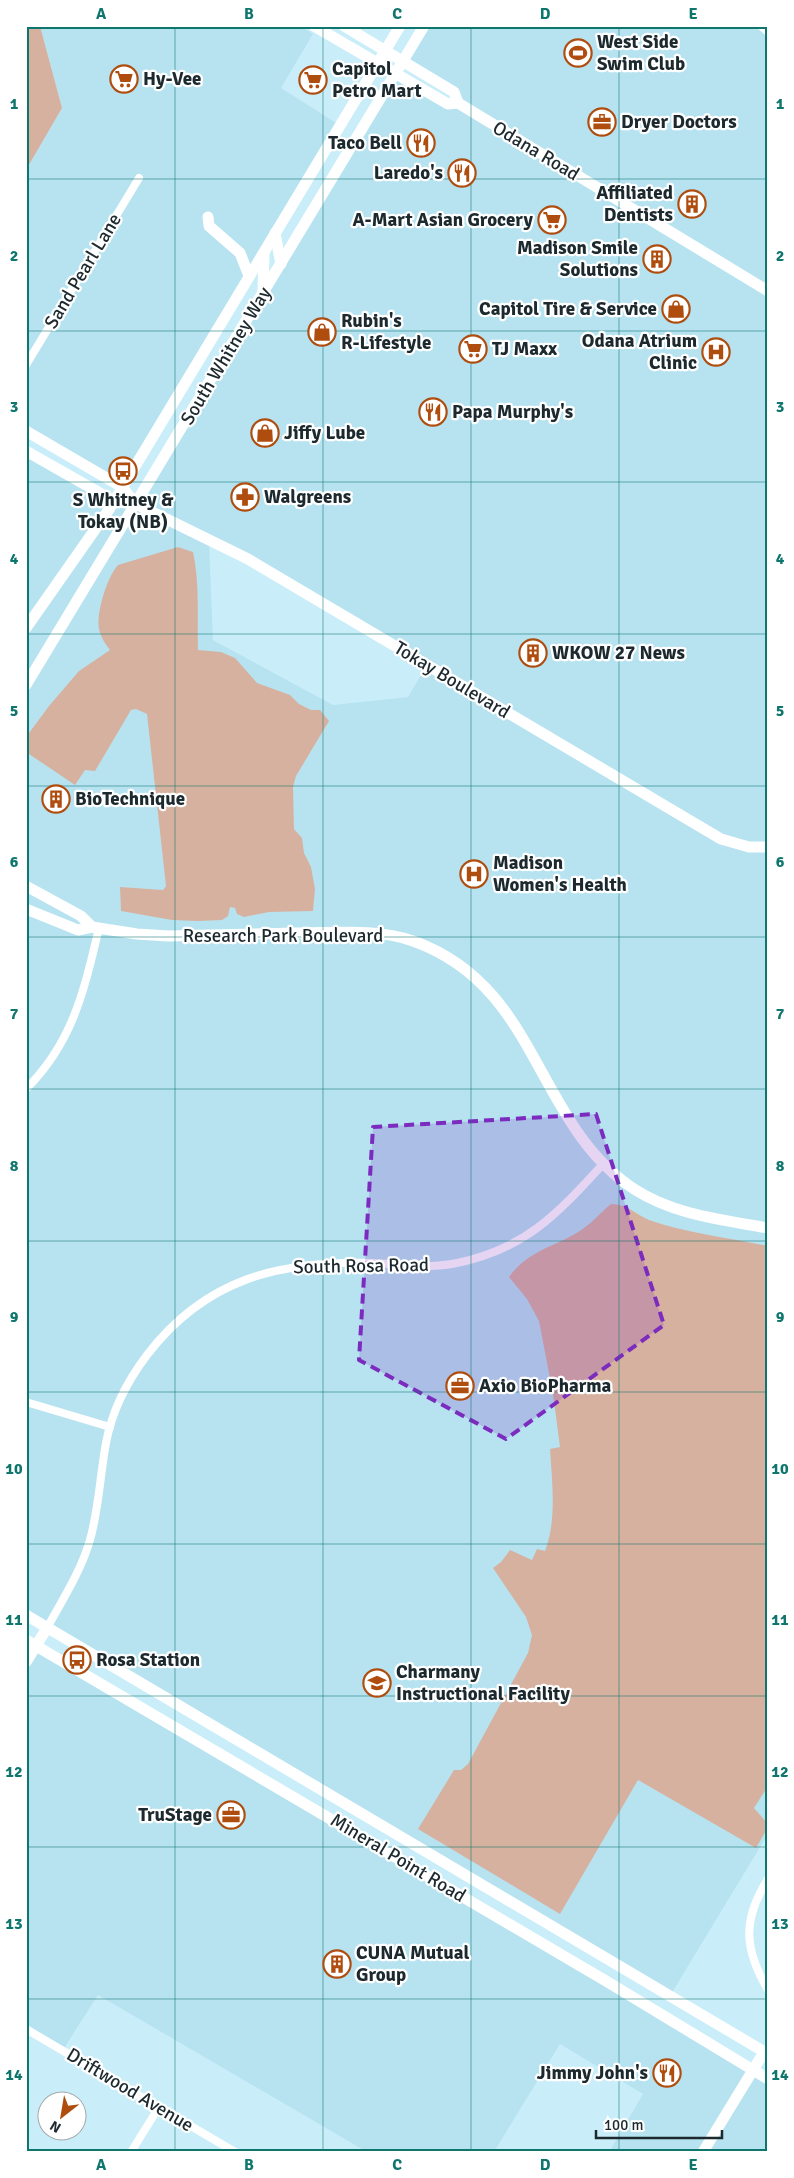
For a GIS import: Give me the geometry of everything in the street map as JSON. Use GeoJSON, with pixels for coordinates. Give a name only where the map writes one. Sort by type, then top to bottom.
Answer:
{"type":"FeatureCollection","features":[{"type":"Feature","properties":{"kind":"main road","name":"Odana Road"},"geometry":{"type":"LineString","coordinates":[[314,26],[448,104],[458,103],[768,292]]}},
{"type":"Feature","properties":{"kind":"main road","name":"Odana Road"},"geometry":{"type":"LineString","coordinates":[[344,26],[454,92],[458,103]]}},
{"type":"Feature","properties":{"kind":"main road","name":"South Whitney Way"},"geometry":{"type":"LineString","coordinates":[[26,628],[114,501],[400,26]]}},
{"type":"Feature","properties":{"kind":"main road","name":"South Whitney Way"},"geometry":{"type":"LineString","coordinates":[[26,685],[424,26]]}},
{"type":"Feature","properties":{"kind":"main road"},"geometry":{"type":"LineString","coordinates":[[208,217],[209,226],[240,253],[249,276]]}},
{"type":"Feature","properties":{"kind":"main road"},"geometry":{"type":"LineString","coordinates":[[275,232],[281,264]]}},
{"type":"Feature","properties":{"kind":"main road"},"geometry":{"type":"LineString","coordinates":[[263,294],[264,251]]}},
{"type":"Feature","properties":{"kind":"main road","name":"Tokay Boulevard"},"geometry":{"type":"LineString","coordinates":[[26,431],[122,487],[136,504]]}},
{"type":"Feature","properties":{"kind":"main road","name":"Tokay Boulevard"},"geometry":{"type":"LineString","coordinates":[[26,450],[114,501],[136,504],[248,559],[721,839],[749,847],[768,847]]}},
{"type":"Feature","properties":{"kind":"main road"},"geometry":{"type":"LineString","coordinates":[[26,886],[81,916],[95,928]]}},
{"type":"Feature","properties":{"kind":"main road","name":"Research Park Boulevard"},"geometry":{"type":"LineString","coordinates":[[26,908],[78,930],[95,928],[168,936],[375,933],[411,941],[430,948],[463,966],[492,992],[526,1042],[574,1127],[603,1164],[635,1190],[667,1205],[704,1216],[768,1228]]}},
{"type":"Feature","properties":{"kind":"main road","name":"Mineral Point Road"},"geometry":{"type":"LineString","coordinates":[[26,1615],[766,2050]]}},
{"type":"Feature","properties":{"kind":"main road","name":"South Rosa Road"},"geometry":{"type":"LineString","coordinates":[[26,1662],[31,1643],[47,1628]]}},
{"type":"Feature","properties":{"kind":"main road","name":"Mineral Point Road"},"geometry":{"type":"LineString","coordinates":[[31,1643],[598,1976],[768,2079]]}},
{"type":"Feature","properties":{"kind":"main road"},"geometry":{"type":"LineString","coordinates":[[704,2152],[752,2070],[766,2050]]}},
{"type":"Feature","properties":{"kind":"street"},"geometry":{"type":"LineString","coordinates":[[761,26],[768,32]]}},
{"type":"Feature","properties":{"kind":"street","name":"Sand Pearl Lane"},"geometry":{"type":"LineString","coordinates":[[26,364],[139,178]]}},
{"type":"Feature","properties":{"kind":"street"},"geometry":{"type":"LineString","coordinates":[[26,1089],[58,1050],[73,1022],[82,996],[95,928]]}},
{"type":"Feature","properties":{"kind":"street","name":"South Rosa Road"},"geometry":{"type":"LineString","coordinates":[[47,1628],[86,1553],[95,1519],[110,1427],[128,1384],[149,1353],[183,1316],[216,1293],[256,1275],[298,1265],[343,1262],[456,1264],[515,1244],[558,1213],[603,1164]]}},
{"type":"Feature","properties":{"kind":"street"},"geometry":{"type":"LineString","coordinates":[[26,1402],[110,1427]]}},
{"type":"Feature","properties":{"kind":"street"},"geometry":{"type":"LineString","coordinates":[[768,1880],[748,1920],[752,1955],[758,1974],[768,1990]]}},
{"type":"Feature","properties":{"kind":"street","name":"Driftwood Avenue"},"geometry":{"type":"LineString","coordinates":[[26,2028],[235,2152]]}},
{"type":"Feature","properties":{"kind":"street"},"geometry":{"type":"LineString","coordinates":[[131,2152],[159,2107]]}},
{"type":"Feature","properties":{"kind":"highlighted area"},"geometry":{"type":"Polygon","coordinates":[[[596,1114],[664,1325],[506,1439],[359,1360],[373,1127],[596,1114]]]}},
{"type":"Feature","properties":{"kind":"shaded area"},"geometry":{"type":"Polygon","coordinates":[[[26,26],[40,26],[62,108],[26,170],[26,26]]]}},
{"type":"Feature","properties":{"kind":"shaded area"},"geometry":{"type":"Polygon","coordinates":[[[40,26],[300,26],[313,34],[281,88],[341,126],[122,487],[26,431],[26,170],[62,108],[40,26]]]}},
{"type":"Feature","properties":{"kind":"shaded area"},"geometry":{"type":"Polygon","coordinates":[[[424,26],[768,26],[768,1834],[670,1996],[26,1615],[26,451],[114,501],[138,502],[395,74],[448,104],[454,92],[403,61],[424,26]],[[209,541],[213,640],[333,705],[408,697],[427,665],[209,541]]]}},
{"type":"Feature","properties":{"kind":"shaded area"},"geometry":{"type":"Polygon","coordinates":[[[178,547],[193,552],[197,589],[198,650],[221,652],[235,658],[257,683],[290,695],[299,704],[311,710],[320,710],[329,721],[296,776],[293,787],[294,829],[302,838],[304,853],[311,867],[315,889],[313,911],[269,912],[244,917],[237,914],[235,908],[230,907],[228,916],[222,920],[198,921],[172,920],[121,911],[120,887],[163,890],[166,886],[147,714],[136,709],[131,710],[95,771],[85,770],[75,785],[26,752],[26,737],[49,706],[79,671],[110,650],[103,640],[99,629],[99,614],[106,586],[118,565],[178,547]]]}},
{"type":"Feature","properties":{"kind":"shaded area"},"geometry":{"type":"Polygon","coordinates":[[[611,1204],[622,1206],[663,1225],[768,1246],[768,1786],[754,1808],[768,1824],[768,1827],[756,1848],[638,1780],[560,1914],[418,1829],[454,1770],[461,1770],[468,1764],[528,1653],[532,1635],[526,1617],[493,1568],[501,1562],[510,1550],[532,1560],[537,1549],[545,1551],[551,1527],[553,1501],[550,1449],[560,1447],[553,1394],[539,1321],[527,1299],[509,1277],[526,1260],[584,1228],[611,1204]]]}},
{"type":"Feature","properties":{"kind":"shaded area"},"geometry":{"type":"Polygon","coordinates":[[[36,1646],[768,2079],[768,2152],[609,2152],[643,2094],[560,2044],[494,2152],[367,2152],[98,1995],[63,2050],[26,2029],[26,1662],[36,1646]]]}},
{"type":"Feature","properties":{"kind":"place","name":"West Side Swim Club"},"geometry":{"type":"Point","coordinates":[578,53]}},
{"type":"Feature","properties":{"kind":"place","name":"Hy-Vee"},"geometry":{"type":"Point","coordinates":[124,79]}},
{"type":"Feature","properties":{"kind":"place","name":"Capitol Petro Mart"},"geometry":{"type":"Point","coordinates":[313,80]}},
{"type":"Feature","properties":{"kind":"place","name":"Dryer Doctors"},"geometry":{"type":"Point","coordinates":[602,122]}},
{"type":"Feature","properties":{"kind":"place","name":"Taco Bell"},"geometry":{"type":"Point","coordinates":[421,143]}},
{"type":"Feature","properties":{"kind":"place","name":"Laredo's"},"geometry":{"type":"Point","coordinates":[462,173]}},
{"type":"Feature","properties":{"kind":"place","name":"Affiliated Dentists"},"geometry":{"type":"Point","coordinates":[692,204]}},
{"type":"Feature","properties":{"kind":"place","name":"A-Mart Asian Grocery"},"geometry":{"type":"Point","coordinates":[552,220]}},
{"type":"Feature","properties":{"kind":"place","name":"Madison Smile Solutions"},"geometry":{"type":"Point","coordinates":[657,259]}},
{"type":"Feature","properties":{"kind":"place","name":"Capitol Tire & Service"},"geometry":{"type":"Point","coordinates":[676,309]}},
{"type":"Feature","properties":{"kind":"place","name":"Rubin's R-Lifestyle"},"geometry":{"type":"Point","coordinates":[322,332]}},
{"type":"Feature","properties":{"kind":"place","name":"TJ Maxx"},"geometry":{"type":"Point","coordinates":[473,349]}},
{"type":"Feature","properties":{"kind":"place","name":"Odana Atrium Clinic"},"geometry":{"type":"Point","coordinates":[716,352]}},
{"type":"Feature","properties":{"kind":"place","name":"Papa Murphy's"},"geometry":{"type":"Point","coordinates":[433,412]}},
{"type":"Feature","properties":{"kind":"place","name":"Jiffy Lube"},"geometry":{"type":"Point","coordinates":[265,433]}},
{"type":"Feature","properties":{"kind":"place","name":"S Whitney & Tokay (NB)"},"geometry":{"type":"Point","coordinates":[123,471]}},
{"type":"Feature","properties":{"kind":"place","name":"Walgreens"},"geometry":{"type":"Point","coordinates":[245,497]}},
{"type":"Feature","properties":{"kind":"place","name":"WKOW 27 News"},"geometry":{"type":"Point","coordinates":[533,653]}},
{"type":"Feature","properties":{"kind":"place","name":"BioTechnique"},"geometry":{"type":"Point","coordinates":[56,799]}},
{"type":"Feature","properties":{"kind":"place","name":"Madison Women's Health"},"geometry":{"type":"Point","coordinates":[474,874]}},
{"type":"Feature","properties":{"kind":"place","name":"Axio BioPharma"},"geometry":{"type":"Point","coordinates":[460,1386]}},
{"type":"Feature","properties":{"kind":"place","name":"Rosa Station"},"geometry":{"type":"Point","coordinates":[77,1660]}},
{"type":"Feature","properties":{"kind":"place","name":"Charmany Instructional Facility"},"geometry":{"type":"Point","coordinates":[377,1683]}},
{"type":"Feature","properties":{"kind":"place","name":"TruStage"},"geometry":{"type":"Point","coordinates":[231,1815]}},
{"type":"Feature","properties":{"kind":"place","name":"CUNA Mutual Group"},"geometry":{"type":"Point","coordinates":[337,1964]}},
{"type":"Feature","properties":{"kind":"place","name":"Jimmy John's"},"geometry":{"type":"Point","coordinates":[667,2073]}}]}
